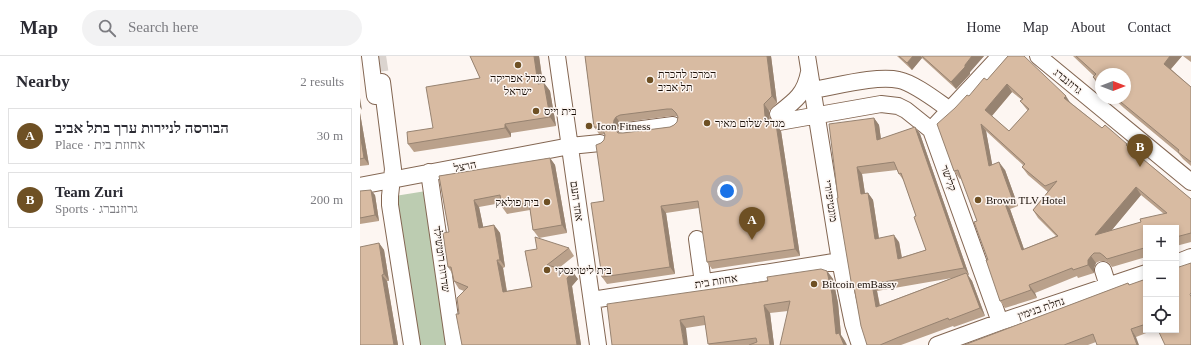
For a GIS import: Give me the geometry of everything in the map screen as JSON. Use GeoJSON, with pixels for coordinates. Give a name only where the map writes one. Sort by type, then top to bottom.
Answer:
{"type":"FeatureCollection","features":[{"type":"Feature","properties":{"kind":"street"},"geometry":{"type":"LineString","coordinates":[[370,56],[382,149]]}},
{"type":"Feature","properties":{"kind":"street","name":"אחד העם"},"geometry":{"type":"LineString","coordinates":[[557,56],[598,345]]}},
{"type":"Feature","properties":{"kind":"street"},"geometry":{"type":"LineString","coordinates":[[808,63],[807,83],[803,92],[779,118],[818,115],[872,104],[890,104],[906,110],[931,130],[1000,56]]}},
{"type":"Feature","properties":{"kind":"street","name":"גרוזנברג"},"geometry":{"type":"LineString","coordinates":[[1038,56],[1129,140],[1191,182]]}},
{"type":"Feature","properties":{"kind":"street","name":"מונטיפיורי"},"geometry":{"type":"LineString","coordinates":[[808,63],[818,115],[840,262],[853,324],[860,345]]}},
{"type":"Feature","properties":{"kind":"street"},"geometry":{"type":"LineString","coordinates":[[813,90],[882,78],[900,80],[920,90],[950,110]]}},
{"type":"Feature","properties":{"kind":"street"},"geometry":{"type":"LineString","coordinates":[[382,82],[393,169],[390,205],[412,345]]}},
{"type":"Feature","properties":{"kind":"street"},"geometry":{"type":"LineString","coordinates":[[627,136],[674,129]]}},
{"type":"Feature","properties":{"kind":"street","name":"קלישר"},"geometry":{"type":"LineString","coordinates":[[931,130],[1000,322]]}},
{"type":"Feature","properties":{"kind":"street","name":"הרצל"},"geometry":{"type":"LineString","coordinates":[[360,186],[570,146],[581,140],[600,139]]}},
{"type":"Feature","properties":{"kind":"street","name":"שדרות רוטשילד"},"geometry":{"type":"LineString","coordinates":[[429,172],[454,345]]}},
{"type":"Feature","properties":{"kind":"street"},"geometry":{"type":"LineString","coordinates":[[700,239],[707,282]]}},
{"type":"Feature","properties":{"kind":"street"},"geometry":{"type":"LineString","coordinates":[[1179,261],[1191,257]]}},
{"type":"Feature","properties":{"kind":"street","name":"אחוזת בית"},"geometry":{"type":"LineString","coordinates":[[592,300],[840,262]]}},
{"type":"Feature","properties":{"kind":"street"},"geometry":{"type":"LineString","coordinates":[[1103,270],[1108,286]]}},
{"type":"Feature","properties":{"kind":"street","name":"נחלת בנימין"},"geometry":{"type":"LineString","coordinates":[[936,345],[1143,274]]}},
{"type":"Feature","properties":{"kind":"green space"},"geometry":{"type":"Polygon","coordinates":[[[426,191],[450,345],[418,345],[395,196],[426,191]]]}},
{"type":"Feature","properties":{"kind":"building"},"geometry":{"type":"Polygon","coordinates":[[[470,56],[534,56],[538,84],[544,83],[550,117],[505,124],[505,128],[408,144],[407,132],[433,128],[426,87],[480,78],[470,56]]]}},
{"type":"Feature","properties":{"kind":"building"},"geometry":{"type":"Polygon","coordinates":[[[585,56],[767,56],[772,96],[764,104],[765,116],[767,121],[771,124],[776,124],[795,249],[707,262],[698,201],[661,206],[670,267],[602,277],[591,203],[604,201],[596,145],[604,140],[605,135],[603,130],[599,127],[594,127],[585,56]],[[672,109],[620,115],[614,120],[613,126],[618,133],[670,127],[677,122],[678,117],[672,109]]]}},
{"type":"Feature","properties":{"kind":"building"},"geometry":{"type":"Polygon","coordinates":[[[899,56],[913,56],[907,63],[899,56]]]}},
{"type":"Feature","properties":{"kind":"building"},"geometry":{"type":"Polygon","coordinates":[[[922,56],[972,56],[965,67],[951,82],[922,56]]]}},
{"type":"Feature","properties":{"kind":"building"},"geometry":{"type":"Polygon","coordinates":[[[1008,56],[1024,56],[1066,96],[1064,98],[1102,128],[1105,125],[1127,144],[1126,145],[1191,199],[1191,233],[1179,236],[1179,225],[1143,225],[1143,248],[1107,259],[1100,253],[1094,253],[1088,260],[1088,265],[1073,270],[1072,268],[1029,285],[1031,290],[1000,301],[986,260],[988,260],[974,222],[977,221],[958,170],[954,171],[937,124],[967,95],[969,96],[984,78],[987,80],[1008,56]],[[1007,84],[985,110],[1009,131],[1029,109],[1020,101],[1023,99],[1007,84]],[[981,124],[989,166],[999,162],[1012,198],[1004,201],[1022,250],[1058,236],[1033,210],[1057,181],[1045,186],[1022,167],[1025,164],[981,124]],[[1136,187],[1095,235],[1141,222],[1140,219],[1167,213],[1136,187]]]}},
{"type":"Feature","properties":{"kind":"building"},"geometry":{"type":"Polygon","coordinates":[[[1076,56],[1170,56],[1164,64],[1191,87],[1191,162],[1178,152],[1179,150],[1123,104],[1131,104],[1131,68],[1095,68],[1095,73],[1076,56]]]}},
{"type":"Feature","properties":{"kind":"building"},"geometry":{"type":"Polygon","coordinates":[[[874,118],[877,140],[915,127],[964,268],[872,284],[876,307],[966,273],[980,308],[949,320],[948,318],[880,345],[867,345],[861,326],[854,287],[852,287],[837,198],[829,124],[874,118]],[[894,162],[857,167],[861,194],[868,193],[875,239],[894,235],[898,259],[926,250],[914,217],[916,216],[901,173],[899,174],[894,162]]]}},
{"type":"Feature","properties":{"kind":"building"},"geometry":{"type":"Polygon","coordinates":[[[360,133],[364,158],[360,159],[360,133]]]}},
{"type":"Feature","properties":{"kind":"building"},"geometry":{"type":"Polygon","coordinates":[[[550,158],[562,225],[533,230],[529,202],[502,207],[500,195],[474,200],[479,228],[494,225],[500,260],[497,260],[503,292],[532,287],[525,251],[537,249],[535,237],[569,248],[547,265],[573,272],[567,278],[577,345],[462,345],[456,314],[459,314],[457,298],[468,287],[454,281],[451,267],[448,267],[443,233],[449,232],[439,176],[550,158]]]}},
{"type":"Feature","properties":{"kind":"building"},"geometry":{"type":"Polygon","coordinates":[[[371,190],[375,215],[360,218],[360,191],[371,190]]]}},
{"type":"Feature","properties":{"kind":"building"},"geometry":{"type":"Polygon","coordinates":[[[379,243],[384,274],[382,275],[394,345],[360,345],[360,247],[379,243]]]}},
{"type":"Feature","properties":{"kind":"building"},"geometry":{"type":"Polygon","coordinates":[[[1191,263],[1191,345],[1165,345],[1159,333],[1179,333],[1179,267],[1191,263]]]}},
{"type":"Feature","properties":{"kind":"building"},"geometry":{"type":"Polygon","coordinates":[[[821,269],[827,271],[832,294],[836,334],[839,333],[844,345],[780,345],[790,301],[764,305],[770,345],[749,345],[757,342],[756,338],[708,344],[704,316],[680,320],[684,345],[612,345],[607,304],[768,281],[767,277],[821,269]]]}},
{"type":"Feature","properties":{"kind":"building"},"geometry":{"type":"Polygon","coordinates":[[[1143,280],[1143,325],[1131,329],[1137,345],[1097,345],[1093,334],[1064,345],[964,345],[1128,283],[1129,285],[1143,280]]]}},
{"type":"Feature","properties":{"kind":"tunnel"},"geometry":{"type":"LineString","coordinates":[[378,56],[382,82]]}},
{"type":"Feature","properties":{"kind":"place","name":"מגדל אפריקה ישראל"},"geometry":{"type":"Point","coordinates":[518,65]}},
{"type":"Feature","properties":{"kind":"place","name":"המרכז להכרת תל אביב"},"geometry":{"type":"Point","coordinates":[650,80]}},
{"type":"Feature","properties":{"kind":"place","name":"בית וייס"},"geometry":{"type":"Point","coordinates":[536,111]}},
{"type":"Feature","properties":{"kind":"place","name":"מגדל שלום מאיר"},"geometry":{"type":"Point","coordinates":[707,123]}},
{"type":"Feature","properties":{"kind":"place","name":"Icon Fitness"},"geometry":{"type":"Point","coordinates":[589,126]}},
{"type":"Feature","properties":{"kind":"place","name":"Team Zuri"},"geometry":{"type":"Point","coordinates":[1140,167]}},
{"type":"Feature","properties":{"kind":"place","name":"Brown TLV Hotel"},"geometry":{"type":"Point","coordinates":[978,200]}},
{"type":"Feature","properties":{"kind":"place","name":"בית פולאק"},"geometry":{"type":"Point","coordinates":[547,202]}},
{"type":"Feature","properties":{"kind":"place","name":"הבורסה לניירות ערך בתל אביב"},"geometry":{"type":"Point","coordinates":[752,240]}},
{"type":"Feature","properties":{"kind":"place","name":"בית ליטוינסקי"},"geometry":{"type":"Point","coordinates":[547,270]}},
{"type":"Feature","properties":{"kind":"place","name":"Bitcoin emBassy"},"geometry":{"type":"Point","coordinates":[814,284]}}]}
